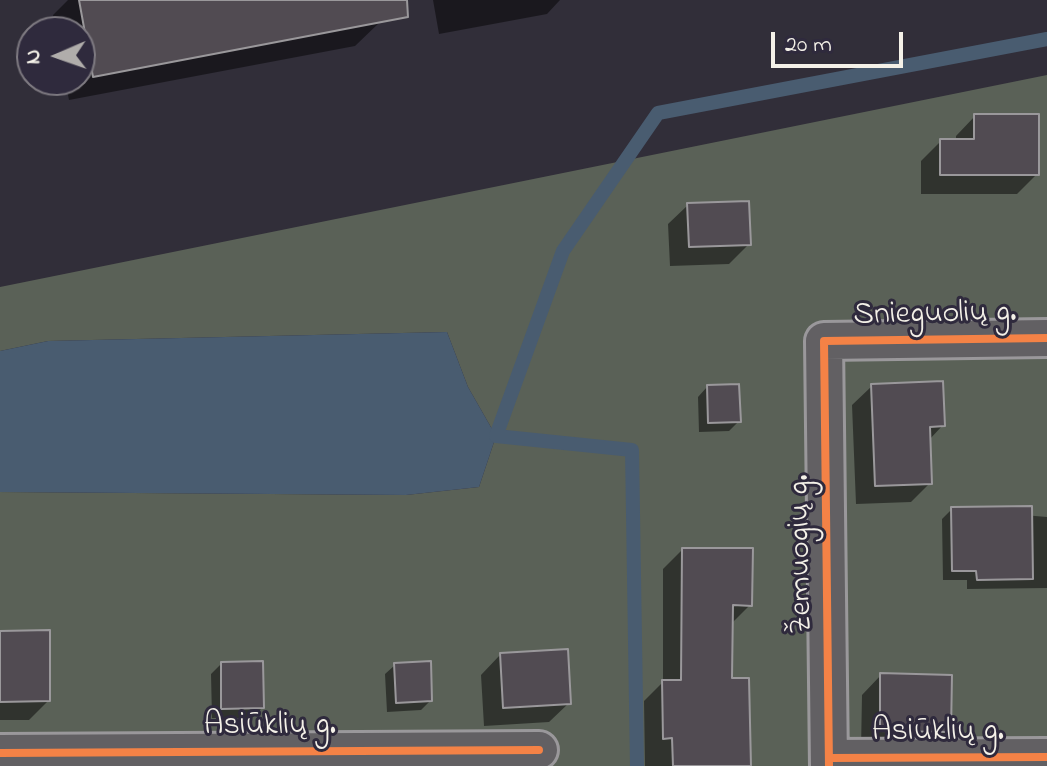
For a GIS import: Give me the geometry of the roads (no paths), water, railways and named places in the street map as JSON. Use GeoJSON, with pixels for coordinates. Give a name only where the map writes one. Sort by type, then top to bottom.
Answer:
{"type":"FeatureCollection","features":[{"type":"Feature","properties":{"kind":"street","name":"Snieguolių g."},"geometry":{"type":"LineString","coordinates":[[824,341],[1047,338]]}},
{"type":"Feature","properties":{"kind":"street","name":"Žemuogių g."},"geometry":{"type":"LineString","coordinates":[[824,341],[829,762]]}},
{"type":"Feature","properties":{"kind":"street","name":"Asiūklių g."},"geometry":{"type":"LineString","coordinates":[[0,753],[539,750]]}},
{"type":"Feature","properties":{"kind":"street","name":"Asiūklių g."},"geometry":{"type":"LineString","coordinates":[[829,762],[1047,757]]}},
{"type":"Feature","properties":{"kind":"water"},"geometry":{"type":"Polygon","coordinates":[[[447,332],[468,387],[496,436],[479,487],[406,495],[0,492],[0,351],[48,341],[447,332]]]}},
{"type":"Feature","properties":{"kind":"waterway"},"geometry":{"type":"LineString","coordinates":[[637,766],[632,450],[496,436],[563,251],[658,113],[1047,39]]}}]}
